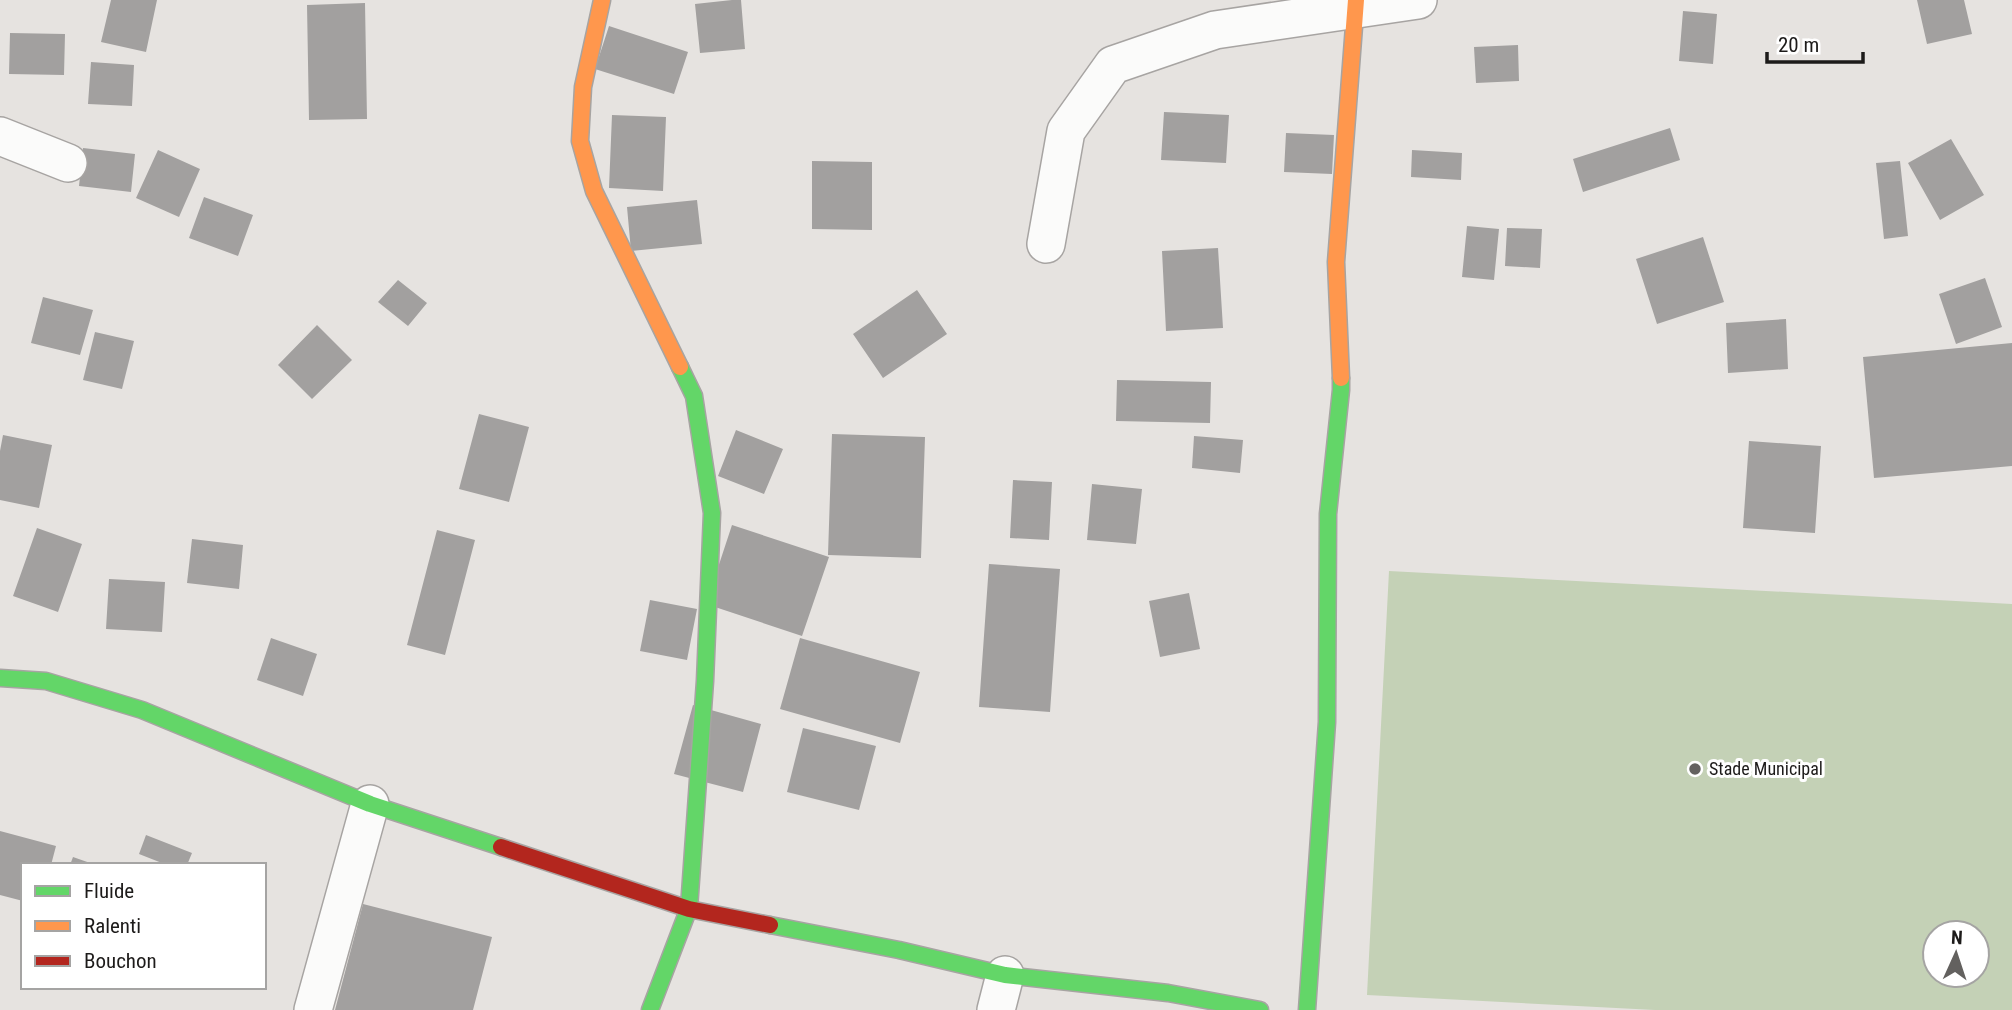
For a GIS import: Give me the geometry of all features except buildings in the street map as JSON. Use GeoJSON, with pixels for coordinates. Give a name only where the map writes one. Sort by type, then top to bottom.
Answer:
{"type":"FeatureCollection","features":[{"type":"Feature","properties":{"kind":"street"},"geometry":{"type":"LineString","coordinates":[[602,0],[583,87],[580,141],[594,191],[694,396],[712,513],[705,681],[689,908],[650,1010]]}},
{"type":"Feature","properties":{"kind":"street"},"geometry":{"type":"LineString","coordinates":[[1046,244],[1066,131],[1113,65],[1215,30],[1356,5],[1418,0]]}},
{"type":"Feature","properties":{"kind":"street"},"geometry":{"type":"LineString","coordinates":[[1307,1010],[1327,722],[1328,514],[1341,390],[1336,262],[1356,5]]}},
{"type":"Feature","properties":{"kind":"street"},"geometry":{"type":"LineString","coordinates":[[0,136],[68,163]]}},
{"type":"Feature","properties":{"kind":"street"},"geometry":{"type":"LineString","coordinates":[[0,678],[46,681],[142,710],[370,804],[689,908],[899,950],[1005,975],[1168,993],[1260,1010]]}},
{"type":"Feature","properties":{"kind":"street"},"geometry":{"type":"LineString","coordinates":[[313,1010],[370,804]]}},
{"type":"Feature","properties":{"kind":"street"},"geometry":{"type":"LineString","coordinates":[[996,1010],[1005,975]]}},
{"type":"Feature","properties":{"kind":"green space","name":"Stade Municipal"},"geometry":{"type":"Polygon","coordinates":[[[1389,571],[2012,604],[2012,1010],[1655,1010],[1367,995],[1389,571]]]}},
{"type":"Feature","properties":{"kind":"traffic: fast"},"geometry":{"type":"LineString","coordinates":[[650,1010],[689,908],[705,681],[712,513],[694,396],[680,367]]}},
{"type":"Feature","properties":{"kind":"traffic: fast"},"geometry":{"type":"LineString","coordinates":[[1307,1010],[1327,722],[1328,514],[1341,378]]}},
{"type":"Feature","properties":{"kind":"traffic: fast"},"geometry":{"type":"LineString","coordinates":[[0,678],[46,681],[142,710],[370,804],[501,847]]}},
{"type":"Feature","properties":{"kind":"traffic: fast"},"geometry":{"type":"LineString","coordinates":[[770,925],[899,950],[1005,975],[1168,993],[1260,1010]]}},
{"type":"Feature","properties":{"kind":"traffic: slow"},"geometry":{"type":"LineString","coordinates":[[602,0],[583,87],[580,141],[594,191],[680,367]]}},
{"type":"Feature","properties":{"kind":"traffic: slow"},"geometry":{"type":"LineString","coordinates":[[1341,378],[1336,262],[1356,0]]}},
{"type":"Feature","properties":{"kind":"traffic: jam"},"geometry":{"type":"LineString","coordinates":[[501,847],[689,909],[770,925]]}},
{"type":"Feature","properties":{"kind":"place","name":"Stade Municipal"},"geometry":{"type":"Point","coordinates":[1695,769]}}]}
